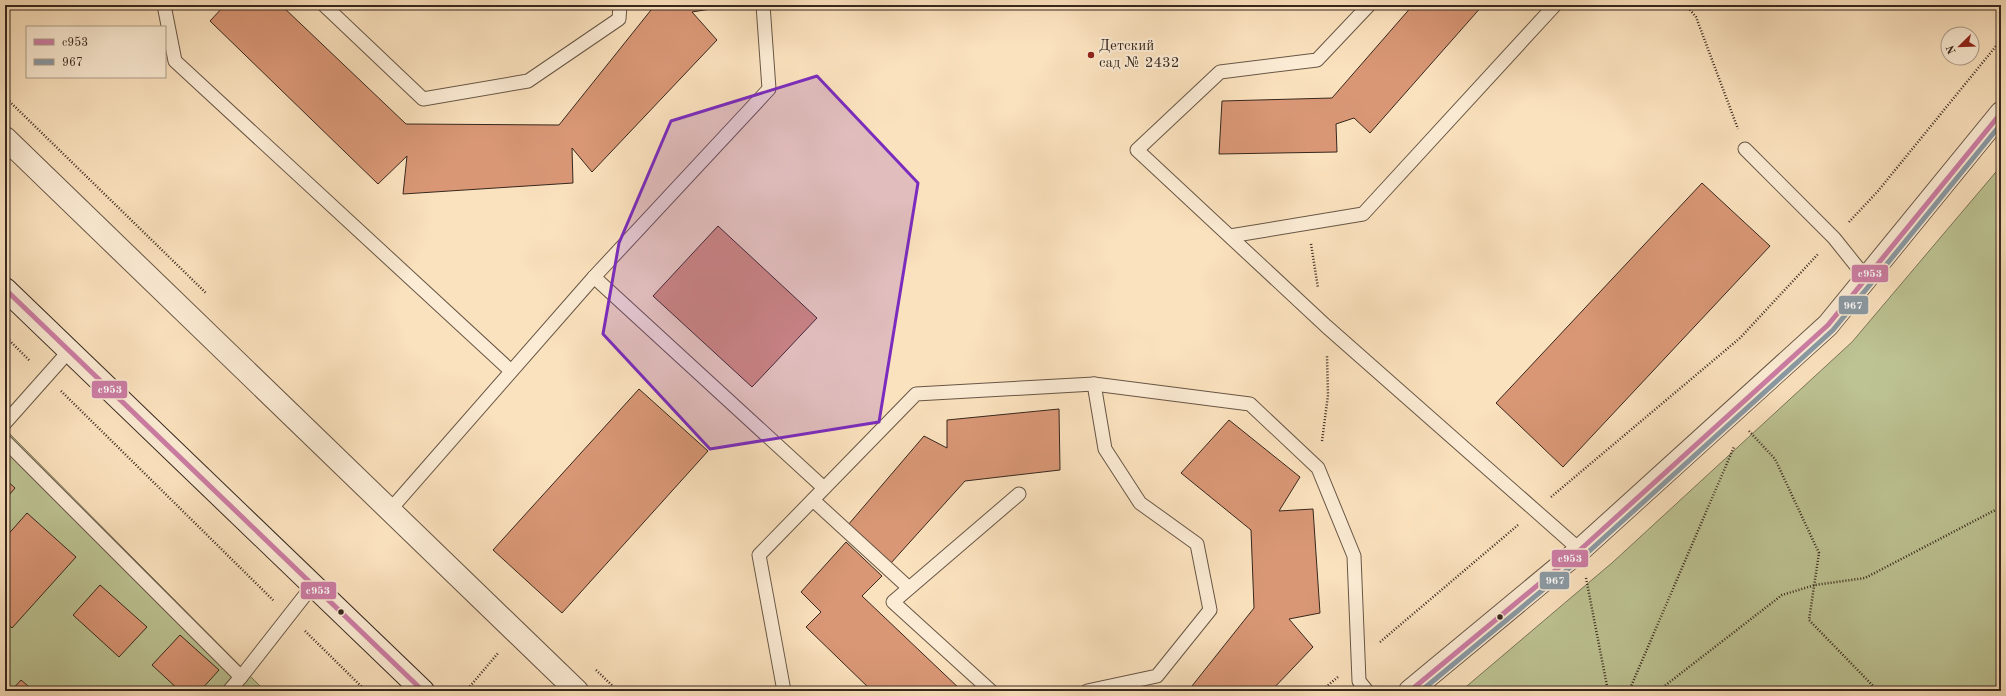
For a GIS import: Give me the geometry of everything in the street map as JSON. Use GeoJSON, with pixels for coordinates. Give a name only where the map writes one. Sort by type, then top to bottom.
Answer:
{"type":"FeatureCollection","features":[{"type":"Feature","properties":{"kind":"street"},"geometry":{"type":"LineString","coordinates":[[1410,691],[1580,550],[1828,325],[2001,113]]}},
{"type":"Feature","properties":{"kind":"street"},"geometry":{"type":"LineString","coordinates":[[5,138],[577,691]]}},
{"type":"Feature","properties":{"kind":"street"},"geometry":{"type":"LineString","coordinates":[[5,289],[423,691]]}},
{"type":"Feature","properties":{"kind":"lane"},"geometry":{"type":"LineString","coordinates":[[164,5],[175,61],[511,371]]}},
{"type":"Feature","properties":{"kind":"lane"},"geometry":{"type":"LineString","coordinates":[[324,5],[423,99],[528,81],[619,19],[620,5]]}},
{"type":"Feature","properties":{"kind":"lane"},"geometry":{"type":"LineString","coordinates":[[390,510],[594,277],[769,90],[763,5]]}},
{"type":"Feature","properties":{"kind":"lane"},"geometry":{"type":"LineString","coordinates":[[1369,5],[1317,60],[1220,72],[1137,150],[1326,326],[1580,550]]}},
{"type":"Feature","properties":{"kind":"lane"},"geometry":{"type":"LineString","coordinates":[[1230,236],[1363,214],[1555,5]]}},
{"type":"Feature","properties":{"kind":"lane"},"geometry":{"type":"LineString","coordinates":[[1745,149],[1834,238],[1866,278]]}},
{"type":"Feature","properties":{"kind":"lane"},"geometry":{"type":"LineString","coordinates":[[594,277],[824,488]]}},
{"type":"Feature","properties":{"kind":"lane"},"geometry":{"type":"LineString","coordinates":[[5,423],[69,351]]}},
{"type":"Feature","properties":{"kind":"lane"},"geometry":{"type":"LineString","coordinates":[[1087,691],[1157,676],[1210,610],[1196,544],[1140,502],[1105,449],[1094,384]]}},
{"type":"Feature","properties":{"kind":"lane"},"geometry":{"type":"LineString","coordinates":[[784,691],[759,555],[916,394],[1094,384],[1250,404],[1318,468],[1354,556],[1359,681],[1367,691]]}},
{"type":"Feature","properties":{"kind":"lane"},"geometry":{"type":"LineString","coordinates":[[5,441],[241,677]]}},
{"type":"Feature","properties":{"kind":"lane"},"geometry":{"type":"LineString","coordinates":[[991,691],[893,602],[1019,494]]}},
{"type":"Feature","properties":{"kind":"lane"},"geometry":{"type":"LineString","coordinates":[[813,500],[909,588]]}},
{"type":"Feature","properties":{"kind":"lane"},"geometry":{"type":"LineString","coordinates":[[229,691],[313,585]]}},
{"type":"Feature","properties":{"kind":"path"},"geometry":{"type":"LineString","coordinates":[[1686,5],[1696,17],[1745,149]]}},
{"type":"Feature","properties":{"kind":"path"},"geometry":{"type":"LineString","coordinates":[[1321,691],[1740,338],[1878,191],[2001,40]]}},
{"type":"Feature","properties":{"kind":"path"},"geometry":{"type":"LineString","coordinates":[[5,336],[366,691]]}},
{"type":"Feature","properties":{"kind":"path"},"geometry":{"type":"LineString","coordinates":[[1748,430],[1775,459],[1819,553],[1809,620],[1878,691]]}},
{"type":"Feature","properties":{"kind":"path"},"geometry":{"type":"LineString","coordinates":[[1629,691],[1734,446]]}},
{"type":"Feature","properties":{"kind":"path"},"geometry":{"type":"LineString","coordinates":[[1658,691],[1782,595],[1815,585],[1865,578],[2001,507]]}},
{"type":"Feature","properties":{"kind":"path"},"geometry":{"type":"LineString","coordinates":[[1580,550],[1608,691]]}},
{"type":"Feature","properties":{"kind":"highlighted area"},"geometry":{"type":"Polygon","coordinates":[[[817,76],[918,183],[879,422],[710,449],[603,334],[619,243],[671,121],[817,76]]]}},
{"type":"Feature","properties":{"kind":"green space"},"geometry":{"type":"Polygon","coordinates":[[[2001,166],[2001,691],[1461,691],[1613,562],[1852,342],[2001,166]]]}},
{"type":"Feature","properties":{"kind":"green space"},"geometry":{"type":"Polygon","coordinates":[[[5,429],[265,691],[5,691],[5,429]]]}},
{"type":"Feature","properties":{"kind":"building"},"geometry":{"type":"Polygon","coordinates":[[[223,5],[281,5],[406,124],[559,125],[655,5],[723,5],[723,7],[692,12],[717,40],[592,172],[572,148],[573,183],[403,194],[407,156],[378,184],[210,21],[224,6],[223,5]]]}},
{"type":"Feature","properties":{"kind":"building"},"geometry":{"type":"Polygon","coordinates":[[[1413,5],[1483,5],[1370,133],[1354,118],[1336,124],[1337,152],[1219,154],[1222,101],[1332,98],[1413,5]]]}},
{"type":"Feature","properties":{"kind":"building"},"geometry":{"type":"Polygon","coordinates":[[[1702,183],[1770,246],[1563,467],[1496,403],[1702,183]]]}},
{"type":"Feature","properties":{"kind":"building"},"geometry":{"type":"Polygon","coordinates":[[[718,226],[817,318],[752,387],[653,296],[718,226]]]}},
{"type":"Feature","properties":{"kind":"building"},"geometry":{"type":"Polygon","coordinates":[[[639,389],[708,451],[562,613],[493,550],[639,389]]]}},
{"type":"Feature","properties":{"kind":"building"},"geometry":{"type":"Polygon","coordinates":[[[1059,409],[1060,470],[965,481],[891,563],[848,525],[924,436],[947,448],[947,420],[1059,409]]]}},
{"type":"Feature","properties":{"kind":"building"},"geometry":{"type":"Polygon","coordinates":[[[1229,420],[1300,477],[1279,511],[1313,509],[1320,613],[1289,619],[1313,647],[1271,691],[1188,691],[1254,608],[1251,530],[1181,473],[1229,420]]]}},
{"type":"Feature","properties":{"kind":"building"},"geometry":{"type":"Polygon","coordinates":[[[5,479],[15,488],[5,500],[5,479]]]}},
{"type":"Feature","properties":{"kind":"building"},"geometry":{"type":"Polygon","coordinates":[[[27,513],[76,557],[12,628],[5,621],[5,538],[27,513]]]}},
{"type":"Feature","properties":{"kind":"building"},"geometry":{"type":"Polygon","coordinates":[[[846,542],[882,576],[862,596],[962,691],[872,691],[806,627],[821,612],[801,592],[846,542]]]}},
{"type":"Feature","properties":{"kind":"building"},"geometry":{"type":"Polygon","coordinates":[[[100,585],[147,627],[119,657],[73,615],[100,585]]]}},
{"type":"Feature","properties":{"kind":"building"},"geometry":{"type":"Polygon","coordinates":[[[180,635],[219,670],[200,691],[180,691],[152,665],[180,635]]]}},
{"type":"Feature","properties":{"kind":"building"},"geometry":{"type":"Polygon","coordinates":[[[21,680],[34,691],[11,691],[21,680]]]}},
{"type":"Feature","properties":{"kind":"transit line","name":"с953"},"geometry":{"type":"LineString","coordinates":[[1410,691],[1580,550],[1828,325],[2001,113]]}},
{"type":"Feature","properties":{"kind":"transit line","name":"967"},"geometry":{"type":"LineString","coordinates":[[1421,691],[1585,555],[1833,330],[2001,124]]}},
{"type":"Feature","properties":{"kind":"transit line","name":"с953"},"geometry":{"type":"LineString","coordinates":[[5,289],[423,691]]}},
{"type":"Feature","properties":{"kind":"place","name":"Детский сад № 2432"},"geometry":{"type":"Point","coordinates":[1091,55]}}]}
